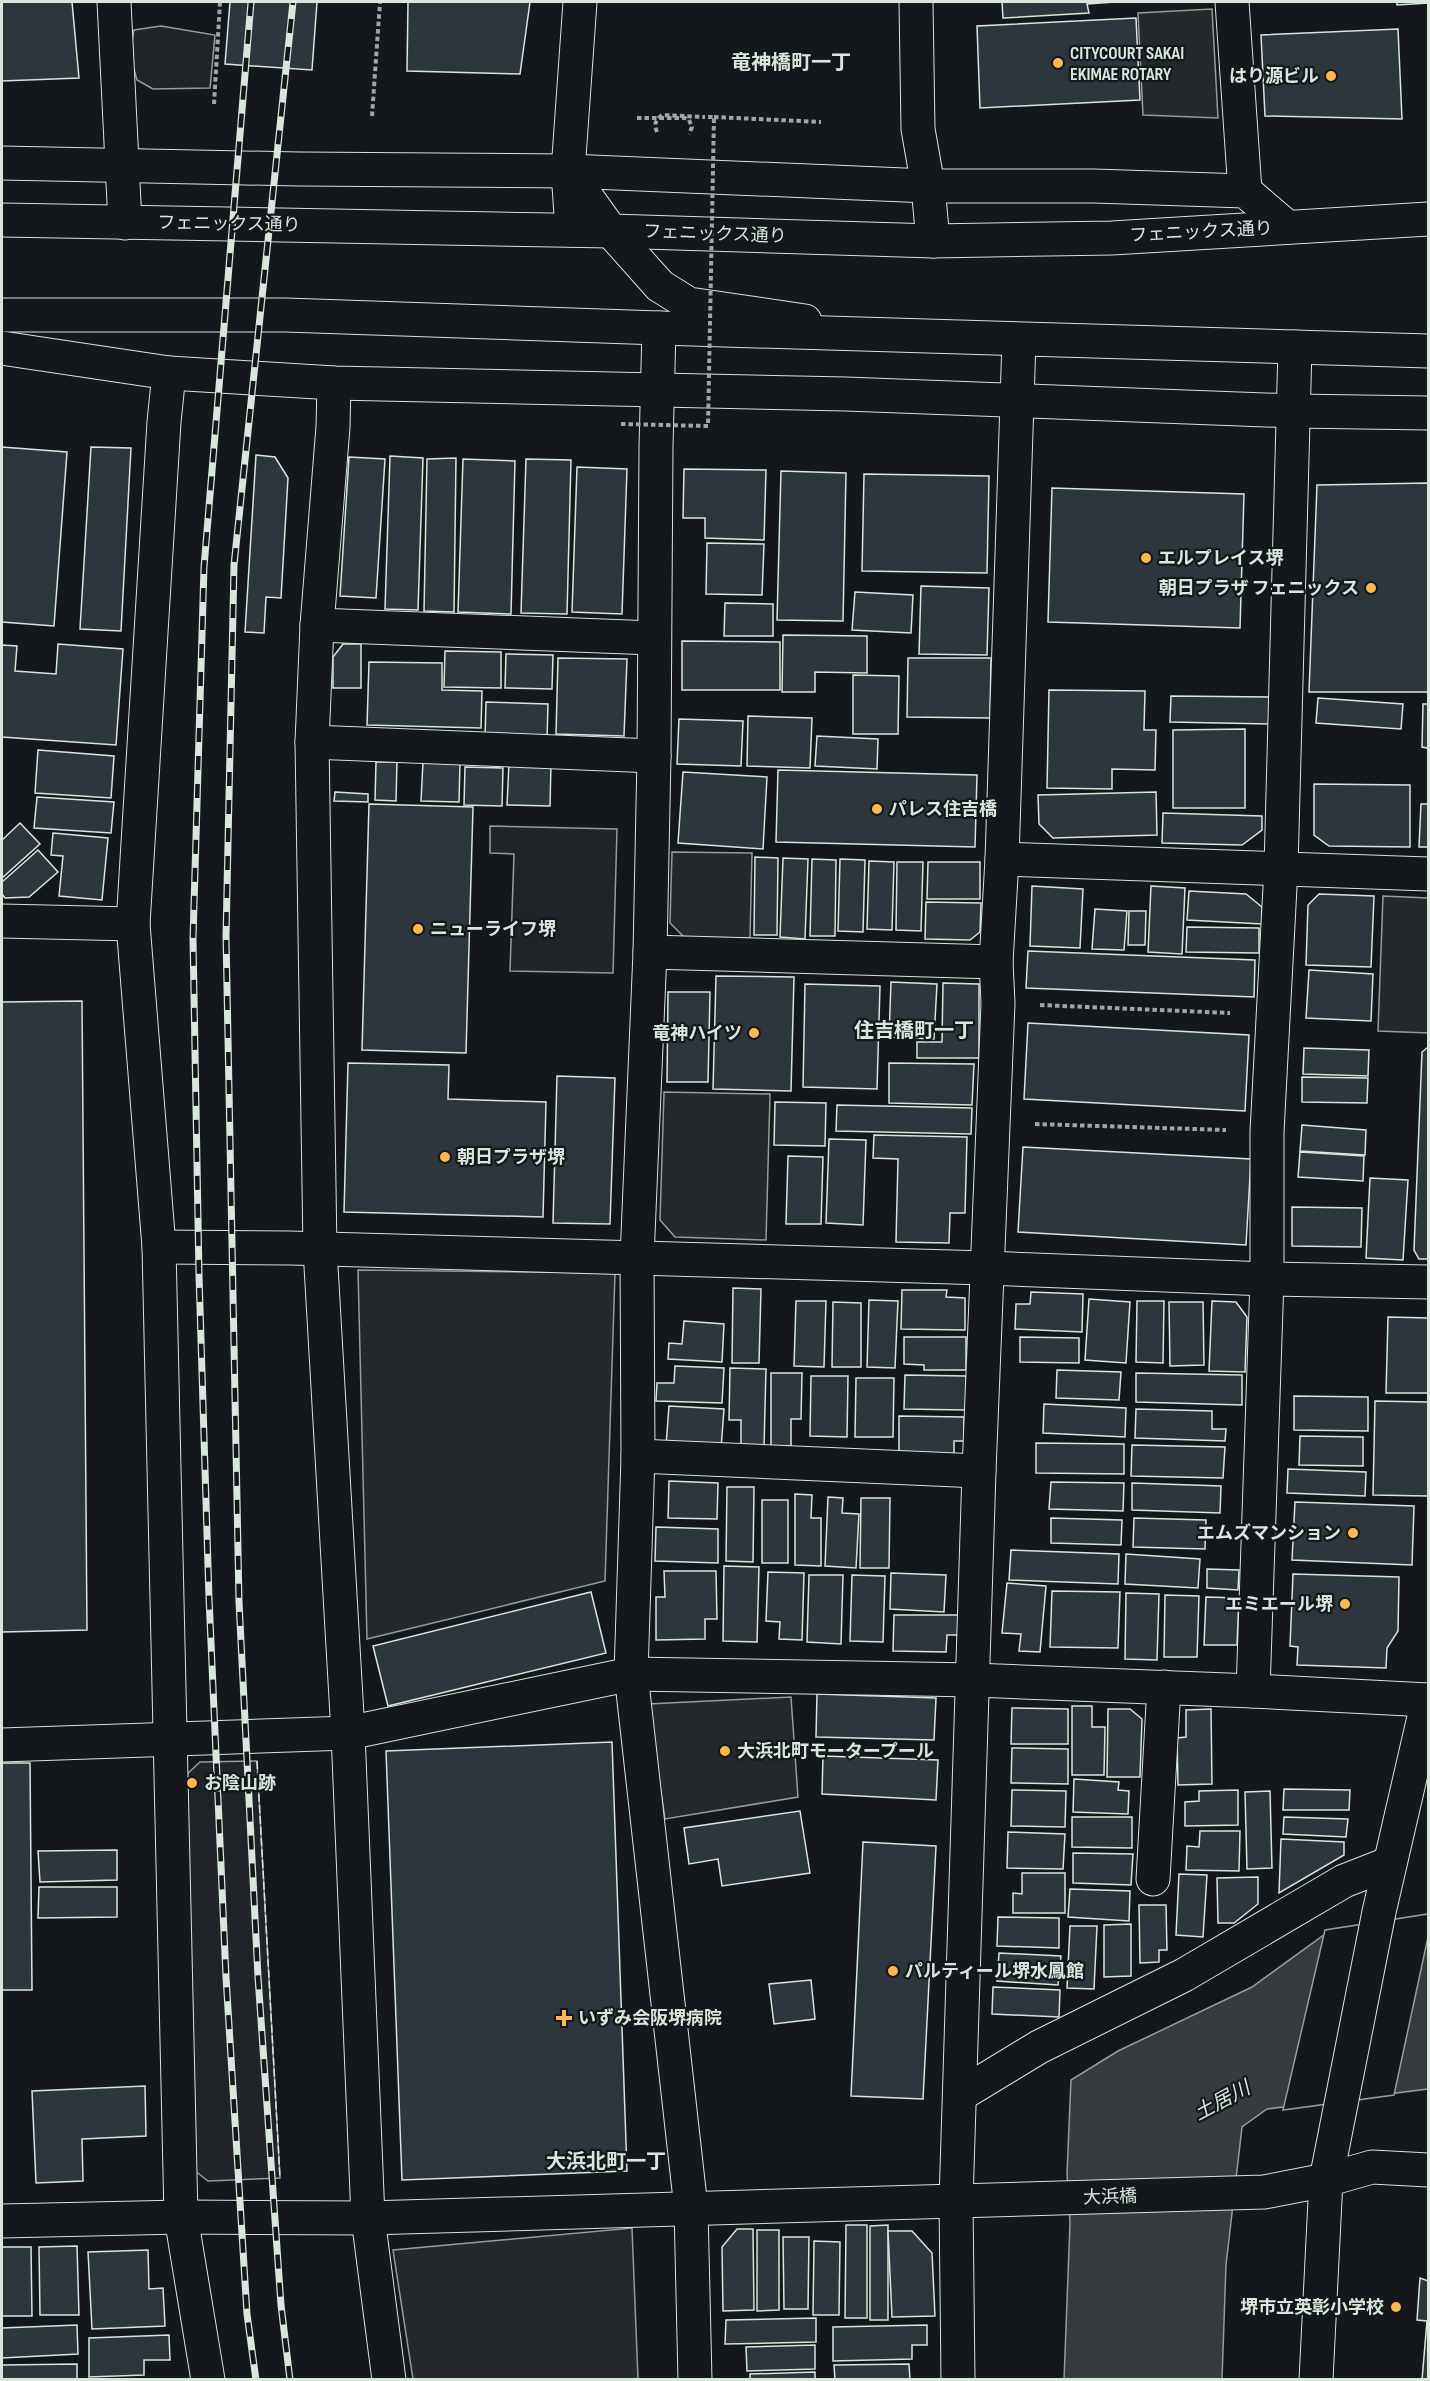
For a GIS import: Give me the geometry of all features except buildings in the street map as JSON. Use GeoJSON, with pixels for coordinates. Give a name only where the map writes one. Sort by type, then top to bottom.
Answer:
{"type":"FeatureCollection","features":[{"type":"Feature","properties":{"kind":"main road"},"geometry":{"type":"LineString","coordinates":[[114,2],[125,222]]}},
{"type":"Feature","properties":{"kind":"main road"},"geometry":{"type":"LineString","coordinates":[[572,230],[568,171],[580,2]]}},
{"type":"Feature","properties":{"kind":"main road"},"geometry":{"type":"LineString","coordinates":[[916,2],[918,129],[928,186],[933,241]]}},
{"type":"Feature","properties":{"kind":"main road"},"geometry":{"type":"LineString","coordinates":[[1232,2],[1245,190]]}},
{"type":"Feature","properties":{"kind":"main road"},"geometry":{"type":"LineString","coordinates":[[2,163],[299,169],[568,171],[928,186],[1094,186],[1245,190],[1287,227]]}},
{"type":"Feature","properties":{"kind":"main road"},"geometry":{"type":"LineString","coordinates":[[568,171],[610,231],[660,286],[689,304],[904,335]]}},
{"type":"Feature","properties":{"kind":"main road","name":"フェニックス通り"},"geometry":{"type":"LineString","coordinates":[[2,220],[572,230],[933,241],[1112,238],[1428,219]]}},
{"type":"Feature","properties":{"kind":"main road"},"geometry":{"type":"LineString","coordinates":[[2,315],[286,315],[1428,351]]}},
{"type":"Feature","properties":{"kind":"main road"},"geometry":{"type":"LineString","coordinates":[[659,328],[650,952],[637,1258],[638,1456],[631,1674],[691,2208],[695,2379]]}},
{"type":"Feature","properties":{"kind":"main road"},"geometry":{"type":"LineString","coordinates":[[958,2379],[956,2201],[986,1268],[998,1004],[996,962],[1002,859],[1019,339]]}},
{"type":"Feature","properties":{"kind":"main road"},"geometry":{"type":"LineString","coordinates":[[1253,1691],[1267,1279],[1267,1132],[1281,868],[1295,347]]}},
{"type":"Feature","properties":{"kind":"main road"},"geometry":{"type":"LineString","coordinates":[[2,348],[170,373],[334,383],[657,390],[1017,400],[1294,411],[1428,413]]}},
{"type":"Feature","properties":{"kind":"main road"},"geometry":{"type":"LineString","coordinates":[[170,373],[164,422],[133,924],[159,1247],[181,2217],[208,2379]]}},
{"type":"Feature","properties":{"kind":"main road"},"geometry":{"type":"LineString","coordinates":[[334,383],[333,427],[317,625],[312,742],[320,1249],[348,1733],[368,2218],[389,2379]]}},
{"type":"Feature","properties":{"kind":"main road"},"geometry":{"type":"LineString","coordinates":[[317,625],[654,638]]}},
{"type":"Feature","properties":{"kind":"main road"},"geometry":{"type":"LineString","coordinates":[[312,742],[654,756]]}},
{"type":"Feature","properties":{"kind":"main road"},"geometry":{"type":"LineString","coordinates":[[1002,859],[1428,874]]}},
{"type":"Feature","properties":{"kind":"main road"},"geometry":{"type":"LineString","coordinates":[[2,921],[133,924]]}},
{"type":"Feature","properties":{"kind":"main road"},"geometry":{"type":"LineString","coordinates":[[650,952],[996,962]]}},
{"type":"Feature","properties":{"kind":"main road"},"geometry":{"type":"LineString","coordinates":[[159,1247],[320,1249],[1428,1282]]}},
{"type":"Feature","properties":{"kind":"main road"},"geometry":{"type":"LineString","coordinates":[[638,1456],[979,1471]]}},
{"type":"Feature","properties":{"kind":"main road"},"geometry":{"type":"LineString","coordinates":[[2,1744],[348,1733],[631,1674],[974,1680],[1428,1700],[1379,1912],[1326,2180],[1316,2379]]}},
{"type":"Feature","properties":{"kind":"main road"},"geometry":{"type":"LineString","coordinates":[[1153,1879],[1164,1687]]}},
{"type":"Feature","properties":{"kind":"main road"},"geometry":{"type":"LineString","coordinates":[[960,2095],[1039,2047],[1184,1975],[1344,1881],[1390,1863]]}},
{"type":"Feature","properties":{"kind":"main road","name":"大浜橋"},"geometry":{"type":"LineString","coordinates":[[2,2221],[181,2217],[368,2218],[1264,2193],[1326,2180],[1372,2167],[1428,2170]]}},
{"type":"Feature","properties":{"kind":"path"},"geometry":{"type":"LineString","coordinates":[[214,104],[220,2]]}},
{"type":"Feature","properties":{"kind":"path"},"geometry":{"type":"LineString","coordinates":[[372,116],[380,2]]}},
{"type":"Feature","properties":{"kind":"path"},"geometry":{"type":"LineString","coordinates":[[663,136],[657,133],[654,126],[656,119],[662,115],[820,122]]}},
{"type":"Feature","properties":{"kind":"path"},"geometry":{"type":"LineString","coordinates":[[621,424],[708,426],[714,117]]}},
{"type":"Feature","properties":{"kind":"path"},"geometry":{"type":"LineString","coordinates":[[636,118],[685,118],[689,120],[692,127],[690,134],[684,136]]}},
{"type":"Feature","properties":{"kind":"path"},"geometry":{"type":"LineString","coordinates":[[998,1004],[1273,1015]]}},
{"type":"Feature","properties":{"kind":"path"},"geometry":{"type":"LineString","coordinates":[[992,1123],[1267,1132]]}},
{"type":"Feature","properties":{"kind":"shaded area"},"geometry":{"type":"Polygon","coordinates":[[[1212,9],[1218,118],[1143,115],[1138,13],[1212,9]]]}},
{"type":"Feature","properties":{"kind":"shaded area"},"geometry":{"type":"Polygon","coordinates":[[[161,26],[215,35],[210,88],[153,89],[137,80],[130,55],[134,30],[161,26]]]}},
{"type":"Feature","properties":{"kind":"shaded area"},"geometry":{"type":"Polygon","coordinates":[[[490,826],[617,829],[613,973],[510,971],[514,854],[490,853],[490,826]]]}},
{"type":"Feature","properties":{"kind":"shaded area"},"geometry":{"type":"Polygon","coordinates":[[[672,852],[752,853],[750,938],[684,937],[670,923],[672,852]]]}},
{"type":"Feature","properties":{"kind":"shaded area"},"geometry":{"type":"Polygon","coordinates":[[[1383,896],[1428,898],[1428,1033],[1378,1031],[1383,896]]]}},
{"type":"Feature","properties":{"kind":"shaded area"},"geometry":{"type":"Polygon","coordinates":[[[664,1092],[770,1094],[766,1240],[675,1237],[660,1220],[664,1092]]]}},
{"type":"Feature","properties":{"kind":"shaded area"},"geometry":{"type":"Polygon","coordinates":[[[358,1270],[615,1273],[605,1581],[367,1639],[358,1270]]]}},
{"type":"Feature","properties":{"kind":"shaded area","name":"大浜北町モータープール"},"geometry":{"type":"Polygon","coordinates":[[[791,1697],[798,1797],[665,1819],[648,1704],[791,1697]]]}},
{"type":"Feature","properties":{"kind":"shaded area"},"geometry":{"type":"Polygon","coordinates":[[[257,1761],[280,2178],[208,2181],[194,2170],[185,1776],[200,1762],[257,1761]]]}},
{"type":"Feature","properties":{"kind":"shaded area"},"geometry":{"type":"Polygon","coordinates":[[[632,2228],[638,2379],[413,2379],[393,2250],[632,2228]]]}},
{"type":"Feature","properties":{"kind":"water","name":"土居川"},"geometry":{"type":"Polygon","coordinates":[[[1428,1917],[1428,2089],[1267,2109],[1242,2127],[1226,2265],[1222,2379],[1064,2380],[1070,2223],[1067,2174],[1071,2080],[1118,2051],[1252,1987],[1328,1932],[1428,1917]]]}},
{"type":"Feature","properties":{"kind":"pier"},"geometry":{"type":"Polygon","coordinates":[[[1428,1914],[1428,1937],[1394,2095],[1283,2110],[1325,1930],[1428,1914]]]}},
{"type":"Feature","properties":{"kind":"railway"},"geometry":{"type":"LineString","coordinates":[[251,2],[204,567],[193,939],[199,1275],[209,1598],[226,1977],[247,2314],[256,2380]]}},
{"type":"Feature","properties":{"kind":"railway"},"geometry":{"type":"LineString","coordinates":[[290,2380],[281,2305],[258,1977],[239,1602],[226,936],[234,565],[293,2]]}},
{"type":"Feature","properties":{"kind":"fence"},"geometry":{"type":"LineString","coordinates":[[257,1761],[280,2178]]}},
{"type":"Feature","properties":{"kind":"place","name":"CITYCOURT SAKAI EKIMAE ROTARY"},"geometry":{"type":"Point","coordinates":[1058,63]}},
{"type":"Feature","properties":{"kind":"place","name":"はり源ビル"},"geometry":{"type":"Point","coordinates":[1331,76]}},
{"type":"Feature","properties":{"kind":"place","name":"エルプレイス堺"},"geometry":{"type":"Point","coordinates":[1146,558]}},
{"type":"Feature","properties":{"kind":"place","name":"朝日プラザ フェニックス"},"geometry":{"type":"Point","coordinates":[1371,588]}},
{"type":"Feature","properties":{"kind":"place","name":"パレス住吉橋"},"geometry":{"type":"Point","coordinates":[877,809]}},
{"type":"Feature","properties":{"kind":"place","name":"ニューライフ堺"},"geometry":{"type":"Point","coordinates":[418,929]}},
{"type":"Feature","properties":{"kind":"place","name":"竜神ハイツ"},"geometry":{"type":"Point","coordinates":[754,1033]}},
{"type":"Feature","properties":{"kind":"place","name":"朝日プラザ堺"},"geometry":{"type":"Point","coordinates":[445,1157]}},
{"type":"Feature","properties":{"kind":"place","name":"エムズマンション"},"geometry":{"type":"Point","coordinates":[1353,1533]}},
{"type":"Feature","properties":{"kind":"place","name":"エミエール堺"},"geometry":{"type":"Point","coordinates":[1345,1604]}},
{"type":"Feature","properties":{"kind":"place","name":"大浜北町モータープール"},"geometry":{"type":"Point","coordinates":[725,1751]}},
{"type":"Feature","properties":{"kind":"place","name":"お陰山跡"},"geometry":{"type":"Point","coordinates":[192,1783]}},
{"type":"Feature","properties":{"kind":"place","name":"パルティール堺水鳳館"},"geometry":{"type":"Point","coordinates":[893,1971]}},
{"type":"Feature","properties":{"kind":"place","name":"いずみ会阪堺病院"},"geometry":{"type":"Point","coordinates":[564,2018]}},
{"type":"Feature","properties":{"kind":"place","name":"堺市立英彰小学校"},"geometry":{"type":"Point","coordinates":[1396,2307]}},
{"type":"Feature","properties":{"kind":"district","name":"竜神橋町一丁"},"geometry":{"type":"Point","coordinates":[791,63]}},
{"type":"Feature","properties":{"kind":"district","name":"住吉橋町一丁"},"geometry":{"type":"Point","coordinates":[914,1031]}},
{"type":"Feature","properties":{"kind":"district","name":"大浜北町一丁"},"geometry":{"type":"Point","coordinates":[606,2162]}}]}
